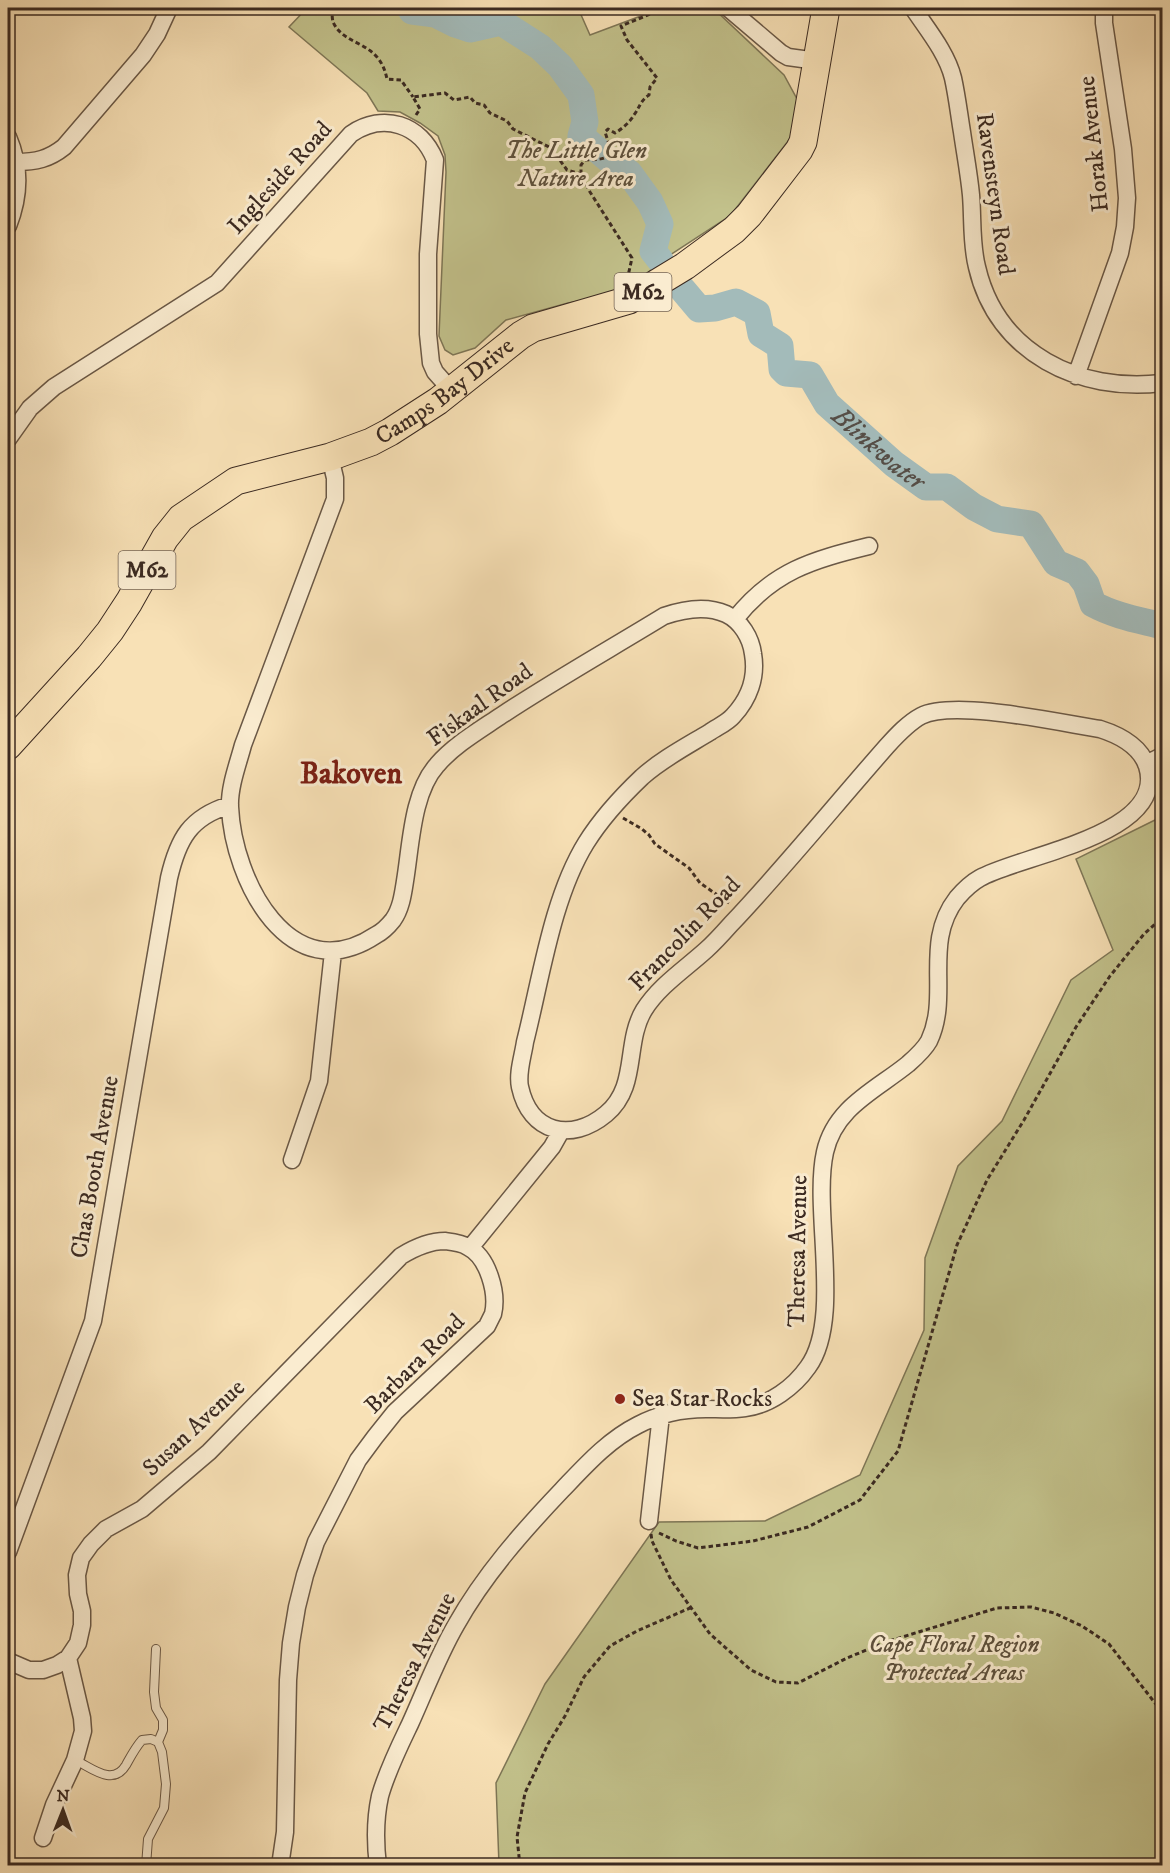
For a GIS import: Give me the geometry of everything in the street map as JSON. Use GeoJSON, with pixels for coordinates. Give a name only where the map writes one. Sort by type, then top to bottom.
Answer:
{"type":"FeatureCollection","features":[{"type":"Feature","properties":{"kind":"main road","name":"Camps Bay Drive"},"geometry":{"type":"LineString","coordinates":[[8,746],[110,631],[129,603],[165,538],[181,518],[236,481],[330,457],[371,442],[427,408],[521,335],[533,328],[629,300],[685,266],[734,230],[761,201],[799,150],[805,135],[826,8]]}},
{"type":"Feature","properties":{"kind":"street"},"geometry":{"type":"LineString","coordinates":[[16,162],[40,160],[53,156],[64,147],[143,55],[157,34],[169,8]]}},
{"type":"Feature","properties":{"kind":"street"},"geometry":{"type":"LineString","coordinates":[[728,8],[781,53],[788,57],[817,61]]}},
{"type":"Feature","properties":{"kind":"street","name":"Ravensteyn Road"},"geometry":{"type":"LineString","coordinates":[[913,8],[941,52],[953,76],[971,193],[975,255],[987,297],[999,317],[1025,347],[1052,366],[1076,376],[1125,385],[1162,383]]}},
{"type":"Feature","properties":{"kind":"street","name":"Horak Avenue"},"geometry":{"type":"LineString","coordinates":[[1076,376],[1120,253],[1125,227],[1127,198],[1123,149],[1104,23],[1104,8]]}},
{"type":"Feature","properties":{"kind":"street","name":"Ingleside Road"},"geometry":{"type":"LineString","coordinates":[[8,439],[30,408],[54,387],[217,283],[351,134],[361,127],[372,124],[404,127]]}},
{"type":"Feature","properties":{"kind":"street"},"geometry":{"type":"LineString","coordinates":[[404,127],[424,140],[435,160],[428,254],[428,334],[431,363],[435,372],[451,390]]}},
{"type":"Feature","properties":{"kind":"street"},"geometry":{"type":"LineString","coordinates":[[8,137],[16,162],[18,189],[8,226]]}},
{"type":"Feature","properties":{"kind":"street"},"geometry":{"type":"LineString","coordinates":[[292,1160],[319,1081],[333,952],[313,949],[300,943],[274,923],[264,909],[247,880],[239,858],[230,805],[234,776],[243,745],[335,499],[335,478],[330,457]]}},
{"type":"Feature","properties":{"kind":"street"},"geometry":{"type":"LineString","coordinates":[[470,1248],[552,1147],[561,1131],[545,1126],[532,1115],[524,1101],[520,1084],[521,1066],[563,892],[586,842],[612,809],[649,771],[732,717],[744,701],[753,681],[754,658],[748,636],[735,619],[747,604],[774,580],[798,567],[819,558],[869,546]]}},
{"type":"Feature","properties":{"kind":"street","name":"Fiskaal Road"},"geometry":{"type":"LineString","coordinates":[[333,952],[357,946],[377,934],[392,921],[402,900],[416,809],[423,787],[436,765],[454,749],[538,692],[664,616],[703,609],[715,610],[735,619]]}},
{"type":"Feature","properties":{"kind":"street","name":"Francolin Road"},"geometry":{"type":"LineString","coordinates":[[561,1131],[577,1129],[594,1123],[608,1113],[620,1099],[629,1079],[636,1027],[643,1011],[656,994],[708,949],[904,727],[922,715],[945,710],[981,711],[1100,729],[1115,734],[1127,742],[1140,753],[1146,764]]}},
{"type":"Feature","properties":{"kind":"street"},"geometry":{"type":"LineString","coordinates":[[1146,764],[1162,756]]}},
{"type":"Feature","properties":{"kind":"street","name":"Theresa Avenue"},"geometry":{"type":"LineString","coordinates":[[378,1866],[376,1817],[386,1778],[431,1676],[461,1617],[483,1582],[505,1554],[573,1478],[608,1444],[625,1432],[661,1414],[701,1408],[744,1409],[762,1404],[793,1384],[815,1356],[822,1337],[824,1316],[822,1191],[824,1153],[839,1118],[868,1091],[891,1078],[919,1055],[927,1044],[934,1027],[938,1005],[937,951],[945,916],[964,890],[981,877],[1093,837],[1121,822],[1134,812],[1146,794],[1149,777],[1146,764]]}},
{"type":"Feature","properties":{"kind":"street","name":"Chas Booth Avenue"},"geometry":{"type":"LineString","coordinates":[[8,1552],[93,1321],[174,857],[183,837],[193,823],[214,810],[230,805]]}},
{"type":"Feature","properties":{"kind":"street","name":"Susan Avenue"},"geometry":{"type":"LineString","coordinates":[[68,1658],[78,1643],[82,1625],[77,1575],[81,1558],[91,1544],[106,1529],[142,1509],[209,1452],[401,1256],[414,1248],[444,1241],[470,1248]]}},
{"type":"Feature","properties":{"kind":"street","name":"Barbara Road"},"geometry":{"type":"LineString","coordinates":[[280,1866],[285,1832],[288,1680],[291,1643],[305,1575],[316,1542],[358,1460],[395,1412],[487,1326],[493,1313],[492,1284],[482,1261],[470,1248]]}},
{"type":"Feature","properties":{"kind":"street"},"geometry":{"type":"LineString","coordinates":[[649,1523],[661,1414]]}},
{"type":"Feature","properties":{"kind":"street"},"geometry":{"type":"LineString","coordinates":[[8,1661],[29,1670],[43,1670],[68,1658],[82,1718],[83,1731],[75,1760],[54,1805],[43,1838]]}},
{"type":"Feature","properties":{"kind":"lane"},"geometry":{"type":"LineString","coordinates":[[146,1866],[148,1839],[164,1808],[166,1784],[162,1752],[158,1742],[164,1730],[163,1720],[156,1708],[154,1692],[156,1649]]}},
{"type":"Feature","properties":{"kind":"lane"},"geometry":{"type":"LineString","coordinates":[[75,1760],[110,1777],[117,1775],[125,1768],[136,1746],[142,1740],[158,1742]]}},
{"type":"Feature","properties":{"kind":"path"},"geometry":{"type":"LineString","coordinates":[[332,8],[333,21],[341,32],[373,52],[384,67],[387,79],[401,80],[413,97],[420,109],[404,127]]}},
{"type":"Feature","properties":{"kind":"path"},"geometry":{"type":"LineString","coordinates":[[628,278],[632,258],[590,192],[581,174],[581,165],[585,160],[607,158],[612,153],[605,132],[608,129],[615,133],[635,115],[642,100],[650,95],[650,87],[657,78],[627,40],[621,26],[665,8]]}},
{"type":"Feature","properties":{"kind":"path"},"geometry":{"type":"LineString","coordinates":[[413,97],[445,93],[454,100],[470,97],[475,103],[483,105],[490,113],[507,121],[513,129],[551,148],[567,170],[581,174]]}},
{"type":"Feature","properties":{"kind":"path"},"geometry":{"type":"LineString","coordinates":[[612,809],[642,829],[655,844],[689,868],[700,883],[742,912]]}},
{"type":"Feature","properties":{"kind":"path"},"geometry":{"type":"LineString","coordinates":[[649,1523],[661,1534],[698,1548],[753,1541],[808,1527],[860,1500],[898,1451],[957,1245],[987,1180],[1024,1120],[1076,1027],[1104,985],[1144,934],[1162,918]]}},
{"type":"Feature","properties":{"kind":"path"},"geometry":{"type":"LineString","coordinates":[[649,1523],[652,1541],[671,1580],[710,1634],[751,1670],[776,1682],[798,1683],[847,1658],[886,1642],[997,1608],[1031,1608],[1054,1613],[1082,1626],[1109,1644],[1162,1712]]}},
{"type":"Feature","properties":{"kind":"path"},"geometry":{"type":"LineString","coordinates":[[520,1866],[517,1837],[525,1793],[584,1677],[610,1646],[690,1608]]}},
{"type":"Feature","properties":{"kind":"green space","name":"The Little Glen Nature Area"},"geometry":{"type":"Polygon","coordinates":[[[307,8],[578,8],[590,35],[662,8],[713,8],[784,75],[797,99],[792,136],[730,216],[667,257],[626,290],[506,320],[475,348],[453,355],[445,350],[439,336],[446,172],[445,155],[438,136],[400,112],[378,111],[367,93],[289,27],[307,8]]]}},
{"type":"Feature","properties":{"kind":"green space","name":"Cape Floral Region Protected Areas"},"geometry":{"type":"Polygon","coordinates":[[[1155,820],[1162,827],[1162,1865],[499,1865],[496,1783],[545,1684],[659,1522],[765,1521],[860,1475],[924,1330],[925,1258],[958,1166],[1002,1121],[1071,980],[1113,950],[1076,859],[1155,820]]]}},
{"type":"Feature","properties":{"kind":"waterway","name":"Blinkwater"},"geometry":{"type":"LineString","coordinates":[[410,8],[412,11],[435,14],[470,29],[501,22],[540,47],[560,66],[581,95],[585,122],[581,136],[629,173],[650,202],[660,224],[653,251],[660,260]]}},
{"type":"Feature","properties":{"kind":"waterway","name":"Blinkwater"},"geometry":{"type":"LineString","coordinates":[[683,290],[699,309],[715,308],[736,302],[757,313],[761,334],[780,346],[782,369],[786,373],[810,375],[827,404],[894,464],[926,487],[947,487],[974,507],[997,519],[1031,524],[1056,563],[1077,572],[1086,584],[1093,604],[1118,615],[1162,626]]}},
{"type":"Feature","properties":{"kind":"place","name":"Sea Star Rocks"},"geometry":{"type":"Point","coordinates":[620,1399]}},
{"type":"Feature","properties":{"kind":"district","name":"Bakoven"},"geometry":{"type":"Point","coordinates":[351,774]}}]}
